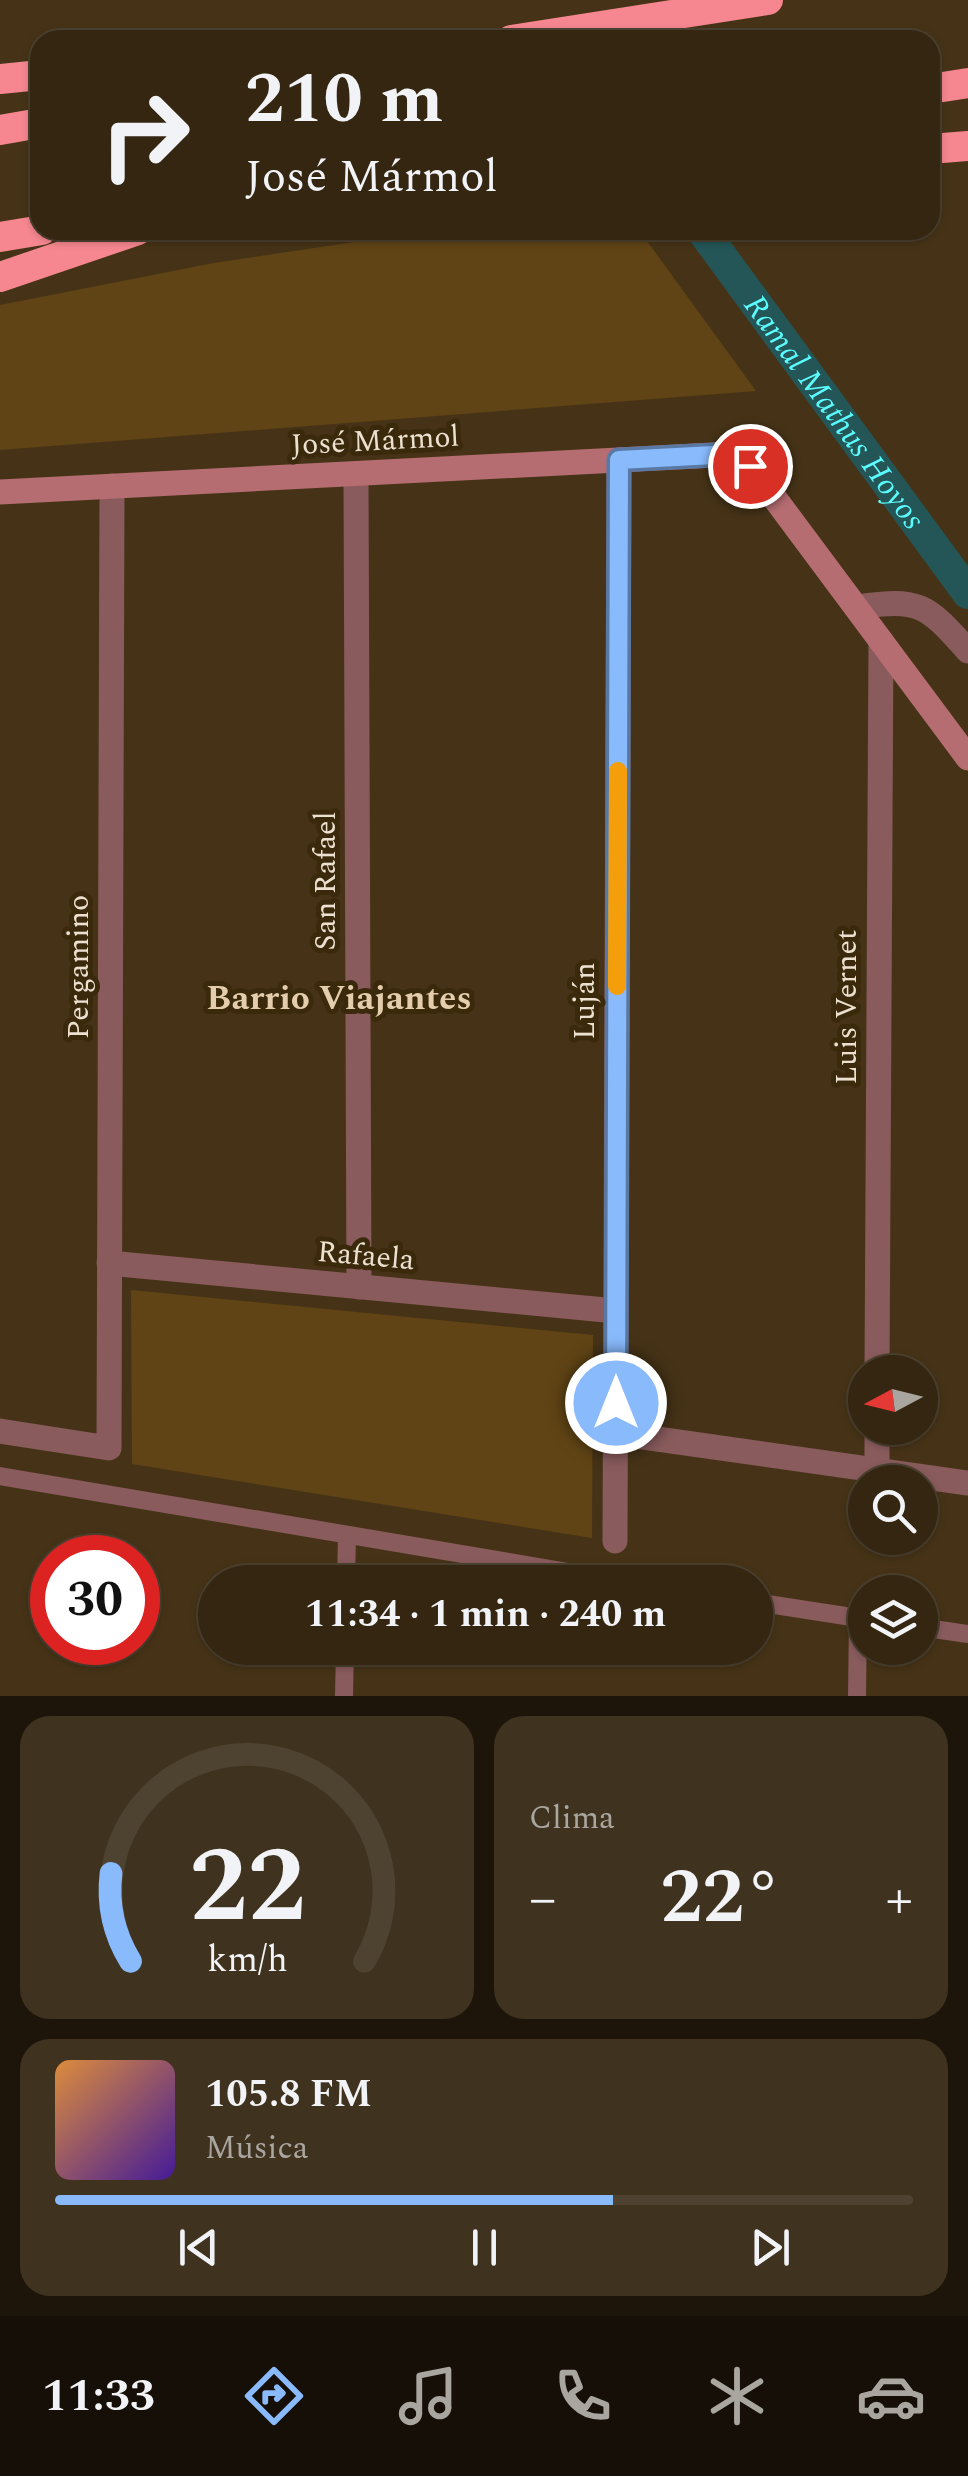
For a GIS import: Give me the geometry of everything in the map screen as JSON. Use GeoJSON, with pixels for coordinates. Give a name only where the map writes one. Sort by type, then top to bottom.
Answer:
{"type":"FeatureCollection","features":[{"type":"Feature","properties":{"kind":"highway"},"geometry":{"type":"LineString","coordinates":[[551,30],[669,0]]}},
{"type":"Feature","properties":{"kind":"highway"},"geometry":{"type":"LineString","coordinates":[[570,30],[768,0]]}},
{"type":"Feature","properties":{"kind":"highway"},"geometry":{"type":"LineString","coordinates":[[0,79],[30,76]]}},
{"type":"Feature","properties":{"kind":"highway"},"geometry":{"type":"LineString","coordinates":[[940,87],[968,83]]}},
{"type":"Feature","properties":{"kind":"highway"},"geometry":{"type":"LineString","coordinates":[[0,130],[30,125]]}},
{"type":"Feature","properties":{"kind":"highway"},"geometry":{"type":"LineString","coordinates":[[940,149],[968,146]]}},
{"type":"Feature","properties":{"kind":"highway"},"geometry":{"type":"LineString","coordinates":[[0,237],[30,232]]}},
{"type":"Feature","properties":{"kind":"highway"},"geometry":{"type":"LineString","coordinates":[[0,277],[109,240]]}},
{"type":"Feature","properties":{"kind":"street"},"geometry":{"type":"LineString","coordinates":[[940,151],[968,155]]}},
{"type":"Feature","properties":{"kind":"street","name":"José Mármol"},"geometry":{"type":"LineString","coordinates":[[0,492],[733,454],[750,466],[857,607]]}},
{"type":"Feature","properties":{"kind":"street","name":"Luján"},"geometry":{"type":"LineString","coordinates":[[614,1541],[619,460]]}},
{"type":"Feature","properties":{"kind":"street","name":"San Rafael"},"geometry":{"type":"LineString","coordinates":[[356,474],[358,1287]]}},
{"type":"Feature","properties":{"kind":"street","name":"Pergamino"},"geometry":{"type":"LineString","coordinates":[[0,1431],[109,1448],[112,486]]}},
{"type":"Feature","properties":{"kind":"street"},"geometry":{"type":"LineString","coordinates":[[968,651],[922,606],[897,601],[857,607],[968,758]]}},
{"type":"Feature","properties":{"kind":"street","name":"Luis Vernet"},"geometry":{"type":"LineString","coordinates":[[877,1355],[880,642]]}},
{"type":"Feature","properties":{"kind":"street","name":"Rafaela"},"geometry":{"type":"LineString","coordinates":[[110,1264],[616,1311]]}},
{"type":"Feature","properties":{"kind":"street"},"geometry":{"type":"LineString","coordinates":[[615,1434],[848,1466]]}},
{"type":"Feature","properties":{"kind":"street"},"geometry":{"type":"LineString","coordinates":[[938,1479],[968,1483]]}},
{"type":"Feature","properties":{"kind":"lane"},"geometry":{"type":"LineString","coordinates":[[0,1476],[526,1565]]}},
{"type":"Feature","properties":{"kind":"lane"},"geometry":{"type":"LineString","coordinates":[[346,1565],[347,1535]]}},
{"type":"Feature","properties":{"kind":"lane"},"geometry":{"type":"LineString","coordinates":[[773,1605],[848,1616]]}},
{"type":"Feature","properties":{"kind":"lane"},"geometry":{"type":"LineString","coordinates":[[938,1630],[968,1634]]}},
{"type":"Feature","properties":{"kind":"lane"},"geometry":{"type":"LineString","coordinates":[[344,1696],[345,1665]]}},
{"type":"Feature","properties":{"kind":"lane"},"geometry":{"type":"LineString","coordinates":[[857,1696],[859,1665]]}},
{"type":"Feature","properties":{"kind":"shaded area"},"geometry":{"type":"Polygon","coordinates":[[[367,240],[646,240],[756,391],[0,450],[0,305],[214,263],[367,240]]]}},
{"type":"Feature","properties":{"kind":"shaded area"},"geometry":{"type":"Polygon","coordinates":[[[131,1290],[593,1335],[592,1538],[132,1464],[131,1290]]]}},
{"type":"Feature","properties":{"kind":"waterway","name":"Ramal Mathus Hoyos"},"geometry":{"type":"LineString","coordinates":[[709,240],[968,593]]}},
{"type":"Feature","properties":{"kind":"slow traffic"},"geometry":{"type":"LineString","coordinates":[[617,986],[618,771]]}},
{"type":"Feature","properties":{"kind":"district","name":"Barrio Viajantes"},"geometry":{"type":"Point","coordinates":[339,997]}},
{"type":"Feature","properties":{"kind":"route"},"geometry":{"type":"LineString","coordinates":[[616,1403],[619,460],[733,454],[750,466]]}}]}
